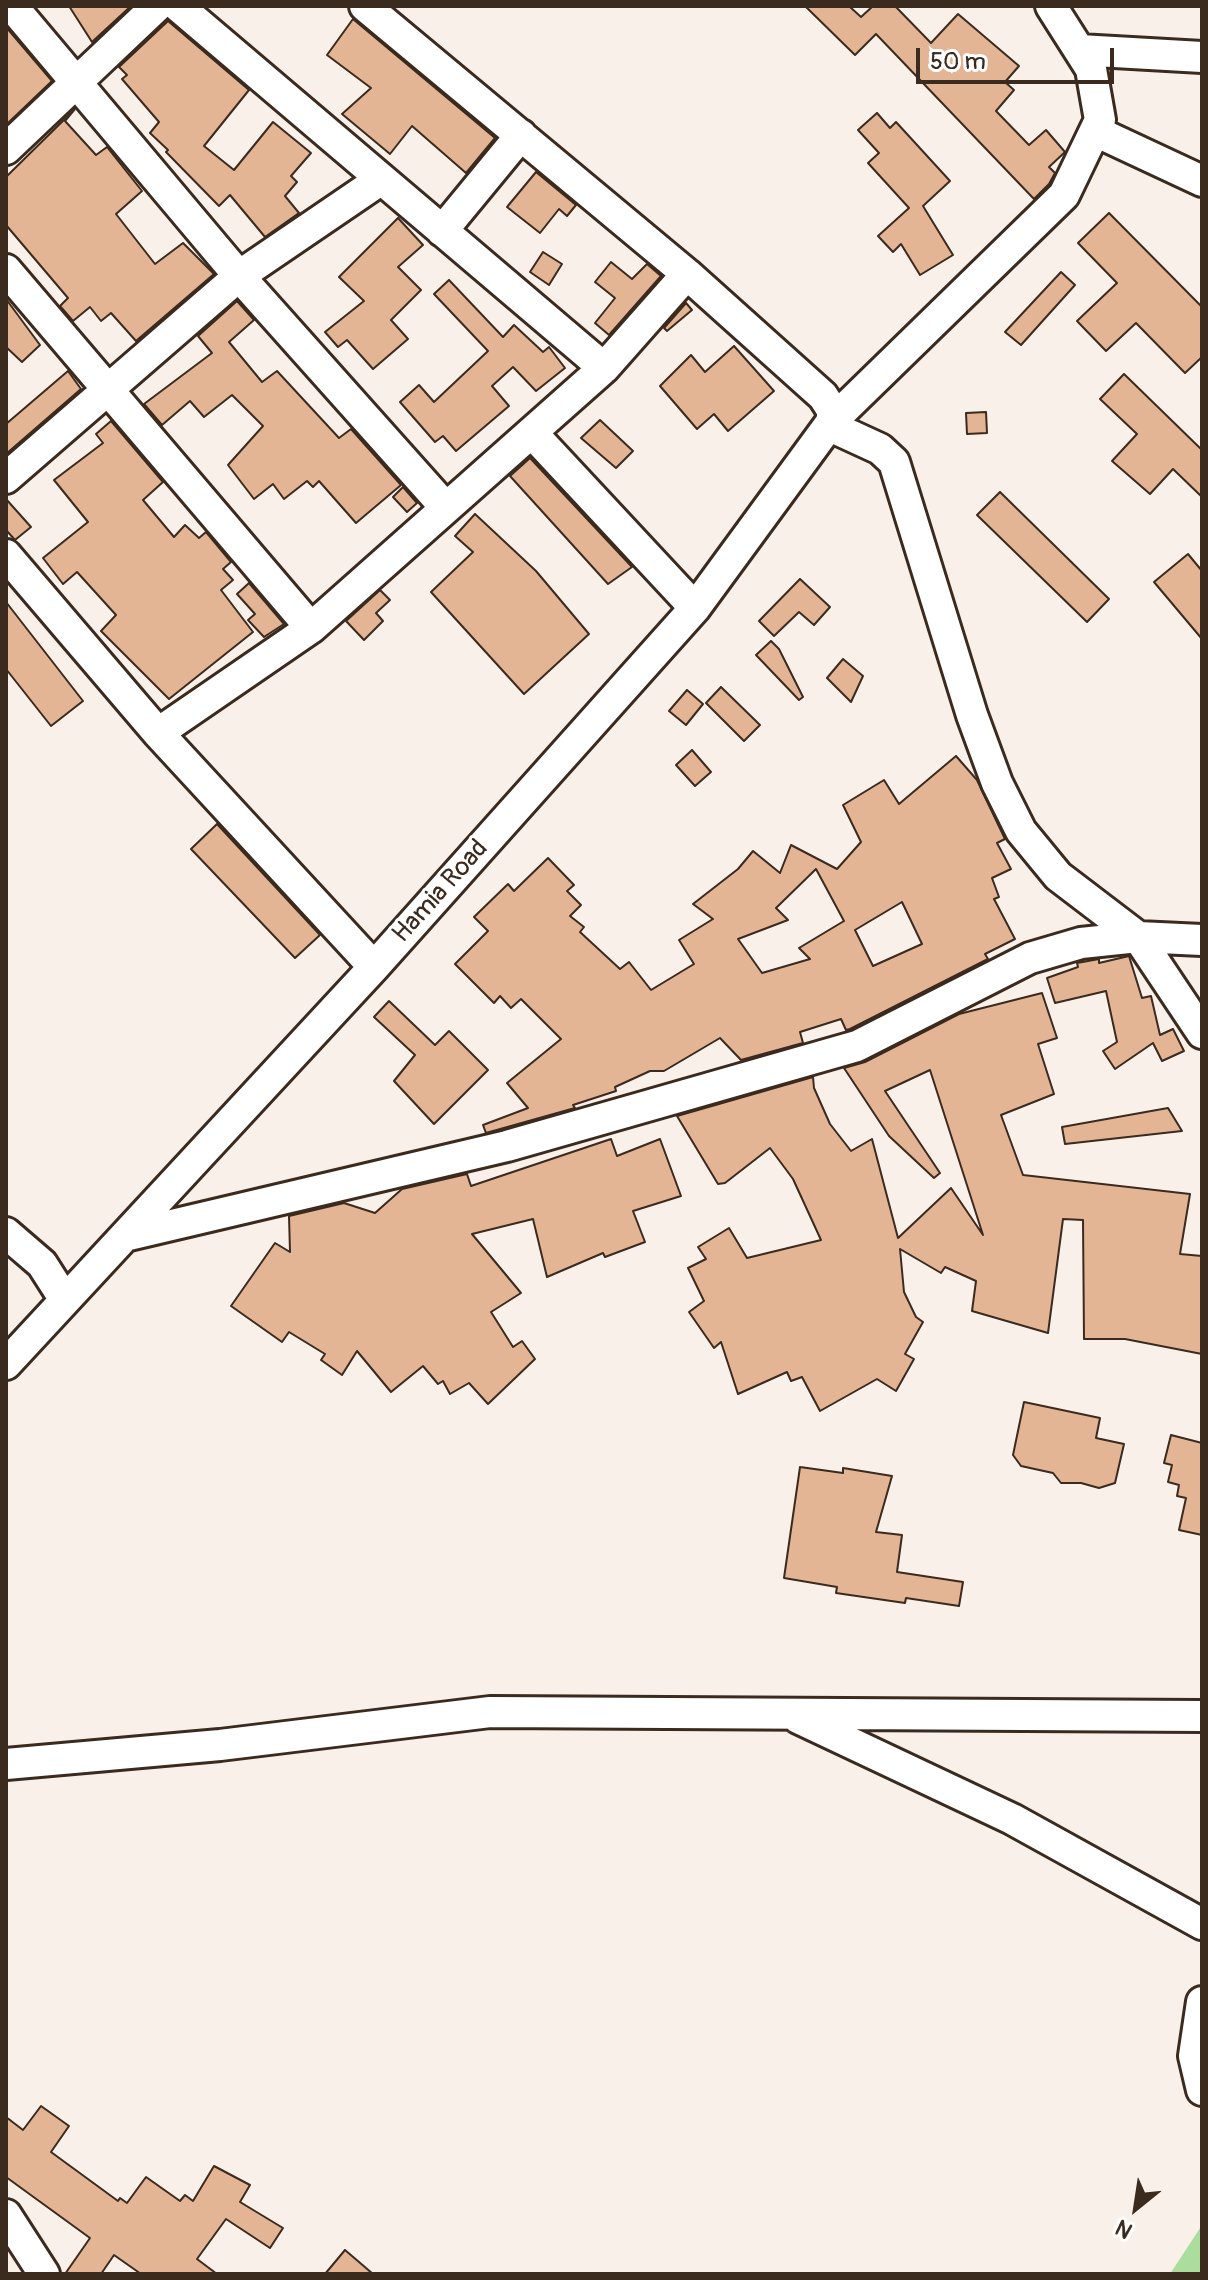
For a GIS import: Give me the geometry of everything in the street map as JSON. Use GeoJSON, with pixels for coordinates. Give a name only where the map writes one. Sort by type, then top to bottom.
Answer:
{"type":"FeatureCollection","features":[{"type":"Feature","properties":{"kind":"street"},"geometry":{"type":"LineString","coordinates":[[12,6],[239,276],[446,508]]}},
{"type":"Feature","properties":{"kind":"street"},"geometry":{"type":"LineString","coordinates":[[6,149],[157,6]]}},
{"type":"Feature","properties":{"kind":"street"},"geometry":{"type":"LineString","coordinates":[[178,6],[604,368]]}},
{"type":"Feature","properties":{"kind":"street"},"geometry":{"type":"LineString","coordinates":[[365,6],[687,274],[828,414],[894,462],[972,715],[997,783],[1021,831],[1058,876],[1138,937],[1202,1033]]}},
{"type":"Feature","properties":{"kind":"street"},"geometry":{"type":"LineString","coordinates":[[1051,6],[1091,69],[1100,120],[1095,131],[1202,181]]}},
{"type":"Feature","properties":{"kind":"street"},"geometry":{"type":"LineString","coordinates":[[1079,50],[1202,57]]}},
{"type":"Feature","properties":{"kind":"street","name":"Hamia Road"},"geometry":{"type":"LineString","coordinates":[[6,1364],[374,967],[695,608],[828,414],[1064,195],[1095,131]]}},
{"type":"Feature","properties":{"kind":"street"},"geometry":{"type":"LineString","coordinates":[[442,231],[521,135]]}},
{"type":"Feature","properties":{"kind":"street"},"geometry":{"type":"LineString","coordinates":[[6,478],[239,276],[380,180]]}},
{"type":"Feature","properties":{"kind":"street"},"geometry":{"type":"LineString","coordinates":[[6,270],[311,628]]}},
{"type":"Feature","properties":{"kind":"street"},"geometry":{"type":"LineString","coordinates":[[158,733],[311,628],[604,368],[687,274]]}},
{"type":"Feature","properties":{"kind":"street"},"geometry":{"type":"LineString","coordinates":[[532,433],[695,608]]}},
{"type":"Feature","properties":{"kind":"street"},"geometry":{"type":"LineString","coordinates":[[6,555],[158,733],[374,967]]}},
{"type":"Feature","properties":{"kind":"street"},"geometry":{"type":"LineString","coordinates":[[125,1236],[507,1146],[857,1046],[1030,958],[1081,943],[1138,937],[1202,940]]}},
{"type":"Feature","properties":{"kind":"street"},"geometry":{"type":"LineString","coordinates":[[6,1233],[42,1264],[65,1300]]}},
{"type":"Feature","properties":{"kind":"street"},"geometry":{"type":"LineString","coordinates":[[6,1764],[220,1745],[490,1712],[1202,1716]]}},
{"type":"Feature","properties":{"kind":"street"},"geometry":{"type":"LineString","coordinates":[[793,1715],[1012,1819],[1202,1924]]}},
{"type":"Feature","properties":{"kind":"street"},"geometry":{"type":"LineString","coordinates":[[1202,2002],[1194,2056],[1202,2090]]}},
{"type":"Feature","properties":{"kind":"street"},"geometry":{"type":"LineString","coordinates":[[6,2215],[44,2274]]}},
{"type":"Feature","properties":{"kind":"green space"},"geometry":{"type":"Polygon","coordinates":[[[1202,2225],[1202,2274],[1170,2274],[1202,2225]]]}},
{"type":"Feature","properties":{"kind":"building"},"geometry":{"type":"Polygon","coordinates":[[[69,6],[131,6],[92,42],[69,6]]]}},
{"type":"Feature","properties":{"kind":"building"},"geometry":{"type":"Polygon","coordinates":[[[805,6],[849,6],[861,17],[873,6],[895,6],[931,43],[958,14],[1019,66],[1005,82],[1014,90],[996,111],[1029,145],[1046,130],[1065,152],[1049,167],[1055,173],[1049,184],[1034,199],[876,34],[855,55],[805,6]]]}},
{"type":"Feature","properties":{"kind":"building"},"geometry":{"type":"Polygon","coordinates":[[[353,19],[495,138],[466,173],[412,126],[390,154],[342,114],[371,88],[327,55],[353,19]]]}},
{"type":"Feature","properties":{"kind":"building"},"geometry":{"type":"Polygon","coordinates":[[[168,21],[249,90],[204,146],[234,170],[273,122],[311,153],[291,176],[297,182],[285,196],[299,213],[265,237],[230,195],[219,206],[166,152],[168,150],[150,133],[159,122],[122,79],[127,75],[119,67],[168,21]]]}},
{"type":"Feature","properties":{"kind":"building"},"geometry":{"type":"Polygon","coordinates":[[[6,27],[52,81],[8,123],[6,120],[6,27]]]}},
{"type":"Feature","properties":{"kind":"building"},"geometry":{"type":"Polygon","coordinates":[[[75,109],[65,121],[96,155],[107,147],[142,191],[116,214],[155,264],[183,243],[214,274],[136,341],[111,313],[101,321],[90,307],[73,321],[60,306],[68,298],[6,225],[6,177],[75,109]]]}},
{"type":"Feature","properties":{"kind":"building"},"geometry":{"type":"Polygon","coordinates":[[[877,113],[890,128],[896,122],[950,181],[923,206],[953,255],[920,275],[901,244],[893,252],[878,236],[909,208],[868,163],[879,153],[858,130],[877,113]]]}},
{"type":"Feature","properties":{"kind":"building"},"geometry":{"type":"Polygon","coordinates":[[[536,172],[576,205],[567,216],[559,209],[540,233],[507,207],[536,172]]]}},
{"type":"Feature","properties":{"kind":"building"},"geometry":{"type":"Polygon","coordinates":[[[1109,213],[1202,307],[1202,357],[1185,373],[1136,323],[1106,351],[1077,321],[1117,283],[1078,243],[1109,213]]]}},
{"type":"Feature","properties":{"kind":"building"},"geometry":{"type":"Polygon","coordinates":[[[398,218],[423,245],[398,267],[421,290],[391,320],[408,339],[373,369],[347,340],[338,347],[325,332],[364,301],[339,277],[398,218]]]}},
{"type":"Feature","properties":{"kind":"building"},"geometry":{"type":"Polygon","coordinates":[[[543,252],[562,264],[549,285],[530,272],[543,252]]]}},
{"type":"Feature","properties":{"kind":"building"},"geometry":{"type":"Polygon","coordinates":[[[611,262],[632,279],[647,264],[661,276],[609,335],[595,323],[615,298],[595,282],[611,262]]]}},
{"type":"Feature","properties":{"kind":"building"},"geometry":{"type":"Polygon","coordinates":[[[1061,272],[1075,285],[1021,345],[1005,332],[1061,272]]]}},
{"type":"Feature","properties":{"kind":"building"},"geometry":{"type":"Polygon","coordinates":[[[449,280],[503,337],[514,325],[543,352],[549,347],[565,368],[536,391],[513,367],[492,386],[509,406],[456,451],[443,436],[435,442],[400,402],[419,385],[434,402],[488,351],[434,294],[449,280]]]}},
{"type":"Feature","properties":{"kind":"building"},"geometry":{"type":"Polygon","coordinates":[[[6,299],[40,345],[22,362],[6,347],[6,299]]]}},
{"type":"Feature","properties":{"kind":"building"},"geometry":{"type":"Polygon","coordinates":[[[237,301],[254,320],[229,342],[262,382],[277,371],[339,438],[351,429],[401,485],[356,523],[319,481],[313,487],[307,481],[284,499],[273,484],[254,499],[228,465],[263,426],[232,395],[204,417],[190,401],[162,425],[144,404],[212,353],[198,336],[237,301]]]}},
{"type":"Feature","properties":{"kind":"building"},"geometry":{"type":"Polygon","coordinates":[[[686,303],[692,310],[667,331],[664,328],[686,303]]]}},
{"type":"Feature","properties":{"kind":"building"},"geometry":{"type":"Polygon","coordinates":[[[734,346],[774,391],[728,431],[714,414],[697,429],[660,386],[691,355],[705,372],[734,346]]]}},
{"type":"Feature","properties":{"kind":"building"},"geometry":{"type":"Polygon","coordinates":[[[68,371],[81,389],[6,454],[6,424],[68,371]]]}},
{"type":"Feature","properties":{"kind":"building"},"geometry":{"type":"Polygon","coordinates":[[[1124,374],[1202,450],[1202,497],[1173,469],[1150,494],[1112,461],[1137,434],[1100,399],[1124,374]]]}},
{"type":"Feature","properties":{"kind":"building"},"geometry":{"type":"Polygon","coordinates":[[[986,412],[987,433],[967,434],[966,413],[986,412]]]}},
{"type":"Feature","properties":{"kind":"building"},"geometry":{"type":"Polygon","coordinates":[[[600,420],[633,451],[616,468],[581,438],[600,420]]]}},
{"type":"Feature","properties":{"kind":"building"},"geometry":{"type":"Polygon","coordinates":[[[111,421],[163,482],[143,500],[174,537],[185,525],[199,538],[206,532],[231,562],[223,569],[233,580],[221,590],[253,632],[169,699],[101,631],[116,615],[77,572],[63,584],[43,558],[88,522],[54,480],[103,443],[96,434],[111,421]]]}},
{"type":"Feature","properties":{"kind":"building"},"geometry":{"type":"Polygon","coordinates":[[[530,458],[632,567],[608,584],[510,476],[530,458]]]}},
{"type":"Feature","properties":{"kind":"building"},"geometry":{"type":"Polygon","coordinates":[[[403,487],[417,503],[407,512],[393,497],[403,487]]]}},
{"type":"Feature","properties":{"kind":"building"},"geometry":{"type":"Polygon","coordinates":[[[1000,492],[1109,599],[1087,622],[977,515],[1000,492]]]}},
{"type":"Feature","properties":{"kind":"building"},"geometry":{"type":"Polygon","coordinates":[[[6,499],[31,527],[15,540],[6,530],[6,499]]]}},
{"type":"Feature","properties":{"kind":"building"},"geometry":{"type":"Polygon","coordinates":[[[475,514],[536,571],[589,634],[524,694],[431,592],[473,552],[455,536],[475,514]]]}},
{"type":"Feature","properties":{"kind":"building"},"geometry":{"type":"Polygon","coordinates":[[[1188,554],[1202,571],[1202,639],[1154,582],[1188,554]]]}},
{"type":"Feature","properties":{"kind":"building"},"geometry":{"type":"Polygon","coordinates":[[[800,579],[830,607],[814,625],[799,612],[774,636],[759,621],[800,579]]]}},
{"type":"Feature","properties":{"kind":"building"},"geometry":{"type":"Polygon","coordinates":[[[249,583],[284,624],[264,637],[248,620],[255,614],[237,594],[249,583]]]}},
{"type":"Feature","properties":{"kind":"building"},"geometry":{"type":"Polygon","coordinates":[[[380,590],[390,600],[376,613],[383,621],[364,640],[346,621],[380,590]]]}},
{"type":"Feature","properties":{"kind":"building"},"geometry":{"type":"Polygon","coordinates":[[[6,602],[83,701],[51,726],[6,669],[6,602]]]}},
{"type":"Feature","properties":{"kind":"building"},"geometry":{"type":"Polygon","coordinates":[[[771,641],[779,649],[803,697],[799,700],[756,655],[771,641]]]}},
{"type":"Feature","properties":{"kind":"building"},"geometry":{"type":"Polygon","coordinates":[[[843,659],[863,676],[851,702],[827,678],[843,659]]]}},
{"type":"Feature","properties":{"kind":"building"},"geometry":{"type":"Polygon","coordinates":[[[721,687],[760,725],[744,741],[706,703],[721,687]]]}},
{"type":"Feature","properties":{"kind":"building"},"geometry":{"type":"Polygon","coordinates":[[[687,690],[703,704],[686,725],[669,711],[687,690]]]}},
{"type":"Feature","properties":{"kind":"building"},"geometry":{"type":"Polygon","coordinates":[[[692,750],[711,772],[695,786],[676,765],[692,750]]]}},
{"type":"Feature","properties":{"kind":"building"},"geometry":{"type":"Polygon","coordinates":[[[956,756],[977,780],[1005,839],[997,843],[1011,869],[992,878],[999,897],[994,899],[1015,939],[985,954],[988,959],[850,1029],[846,1030],[841,1019],[800,1032],[803,1043],[741,1060],[720,1038],[664,1071],[650,1071],[615,1087],[616,1091],[573,1105],[575,1108],[486,1133],[483,1125],[528,1108],[507,1083],[561,1039],[521,999],[511,1008],[500,996],[494,1003],[455,964],[488,931],[474,917],[508,884],[514,891],[548,858],[574,885],[567,891],[581,905],[570,916],[584,927],[580,932],[620,969],[629,962],[651,990],[694,964],[679,940],[713,919],[693,904],[738,869],[753,851],[780,873],[791,845],[837,869],[861,842],[843,805],[884,780],[899,804],[956,756]],[[816,869],[776,908],[788,920],[738,939],[762,973],[810,959],[799,948],[844,921],[816,869]],[[902,902],[855,930],[873,966],[922,944],[902,902]]]}},
{"type":"Feature","properties":{"kind":"building"},"geometry":{"type":"Polygon","coordinates":[[[217,824],[320,935],[295,958],[191,849],[217,824]]]}},
{"type":"Feature","properties":{"kind":"building"},"geometry":{"type":"Polygon","coordinates":[[[1129,956],[1142,998],[1151,996],[1160,1035],[1173,1029],[1184,1051],[1162,1061],[1153,1043],[1115,1069],[1103,1051],[1117,1042],[1106,991],[1055,1003],[1047,978],[1078,967],[1077,963],[1099,959],[1099,963],[1129,956]]]}},
{"type":"Feature","properties":{"kind":"building"},"geometry":{"type":"Polygon","coordinates":[[[1042,993],[1057,1038],[1038,1044],[1054,1094],[1001,1115],[1023,1175],[1190,1194],[1180,1254],[1202,1256],[1202,1354],[1125,1339],[1084,1339],[1083,1220],[1063,1219],[1048,1333],[972,1311],[976,1281],[945,1267],[941,1273],[900,1249],[904,1292],[916,1317],[923,1322],[905,1354],[914,1359],[896,1391],[877,1379],[820,1411],[802,1377],[791,1381],[787,1372],[738,1394],[721,1342],[714,1348],[689,1312],[704,1301],[688,1268],[706,1259],[698,1247],[729,1228],[747,1258],[821,1240],[793,1179],[770,1148],[725,1183],[718,1184],[677,1116],[813,1077],[814,1088],[830,1124],[851,1151],[872,1139],[898,1238],[951,1188],[983,1235],[930,1070],[885,1091],[940,1173],[934,1178],[889,1136],[844,1068],[865,1062],[959,1014],[1042,993]]]}},
{"type":"Feature","properties":{"kind":"building"},"geometry":{"type":"Polygon","coordinates":[[[389,1001],[435,1045],[449,1031],[488,1070],[434,1124],[394,1081],[415,1055],[374,1017],[389,1001]]]}},
{"type":"Feature","properties":{"kind":"building"},"geometry":{"type":"Polygon","coordinates":[[[1168,1108],[1182,1131],[1065,1144],[1062,1127],[1168,1108]]]}},
{"type":"Feature","properties":{"kind":"building"},"geometry":{"type":"Polygon","coordinates":[[[611,1139],[617,1156],[660,1139],[681,1196],[633,1211],[645,1242],[605,1257],[603,1253],[547,1277],[533,1219],[472,1234],[521,1293],[491,1312],[513,1347],[522,1341],[535,1359],[488,1404],[469,1383],[450,1394],[443,1381],[438,1384],[423,1366],[391,1392],[357,1351],[342,1375],[321,1360],[325,1354],[289,1332],[282,1342],[231,1306],[275,1243],[290,1252],[289,1216],[344,1203],[375,1213],[402,1189],[467,1174],[471,1186],[611,1139]]]}},
{"type":"Feature","properties":{"kind":"building"},"geometry":{"type":"Polygon","coordinates":[[[1024,1402],[1100,1418],[1096,1438],[1124,1444],[1115,1483],[1099,1488],[1081,1483],[1061,1483],[1053,1473],[1021,1466],[1013,1455],[1024,1402]]]}},
{"type":"Feature","properties":{"kind":"building"},"geometry":{"type":"Polygon","coordinates":[[[1171,1435],[1202,1443],[1202,1535],[1179,1530],[1186,1498],[1177,1496],[1179,1485],[1168,1482],[1172,1465],[1164,1463],[1171,1435]]]}},
{"type":"Feature","properties":{"kind":"building"},"geometry":{"type":"Polygon","coordinates":[[[800,1467],[843,1473],[843,1468],[892,1476],[876,1532],[902,1535],[897,1572],[963,1582],[959,1606],[906,1598],[905,1603],[836,1593],[837,1587],[784,1578],[800,1467]]]}},
{"type":"Feature","properties":{"kind":"building"},"geometry":{"type":"Polygon","coordinates":[[[41,2106],[69,2126],[51,2152],[118,2201],[120,2198],[127,2203],[146,2177],[180,2201],[185,2195],[193,2201],[214,2166],[250,2185],[240,2202],[283,2228],[270,2248],[226,2219],[197,2259],[217,2274],[141,2274],[114,2255],[101,2274],[65,2274],[90,2238],[6,2177],[6,2117],[23,2130],[41,2106]]]}},
{"type":"Feature","properties":{"kind":"building"},"geometry":{"type":"Polygon","coordinates":[[[345,2250],[373,2274],[325,2274],[345,2250]]]}}]}
